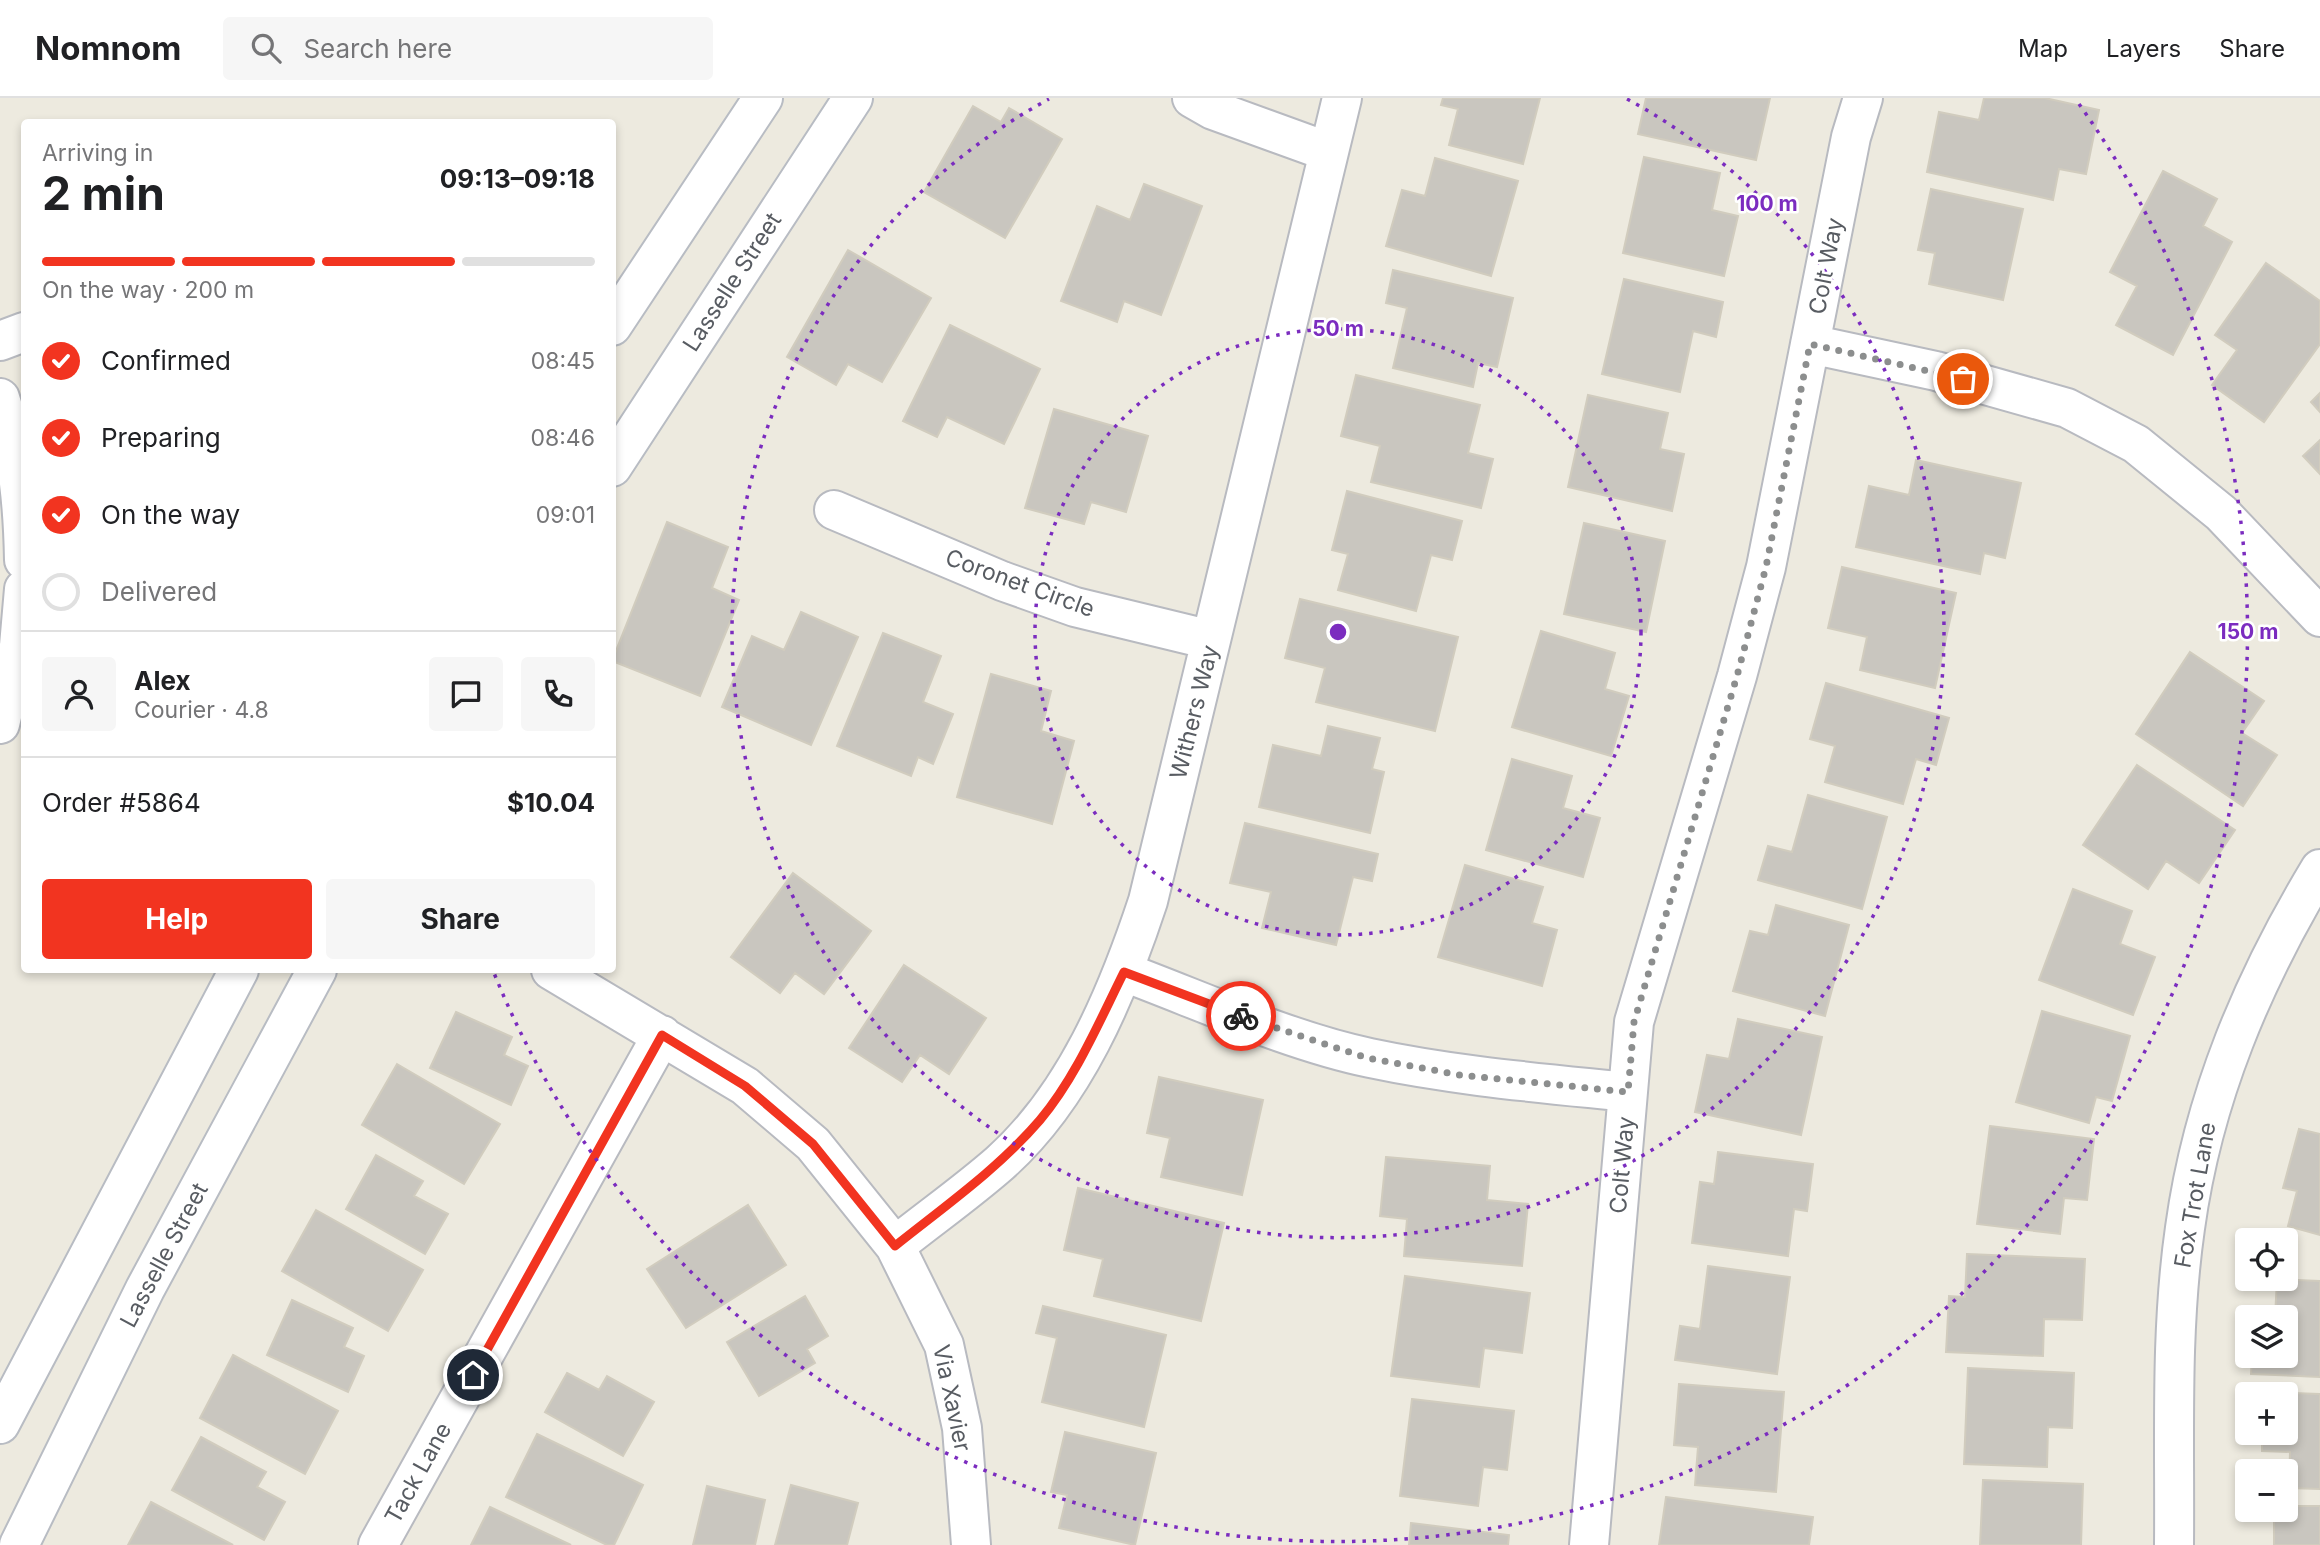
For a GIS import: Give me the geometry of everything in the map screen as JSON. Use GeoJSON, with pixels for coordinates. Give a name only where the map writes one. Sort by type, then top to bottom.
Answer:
{"type":"FeatureCollection","features":[{"type":"Feature","properties":{"kind":"street"},"geometry":{"type":"LineString","coordinates":[[616,320],[763,98]]}},
{"type":"Feature","properties":{"kind":"street","name":"Lasselle Street"},"geometry":{"type":"LineString","coordinates":[[616,461],[853,98]]}},
{"type":"Feature","properties":{"kind":"street"},"geometry":{"type":"LineString","coordinates":[[1192,98],[1213,110],[1329,152]]}},
{"type":"Feature","properties":{"kind":"street","name":"Withers Way"},"geometry":{"type":"LineString","coordinates":[[895,1246],[1001,1162],[1041,1118],[1078,1063],[1124,972],[1148,901],[1342,98]]}},
{"type":"Feature","properties":{"kind":"street","name":"Colt Way"},"geometry":{"type":"LineString","coordinates":[[1589,1545],[1634,1022],[1741,664],[1766,567],[1852,138],[1863,98]]}},
{"type":"Feature","properties":{"kind":"street"},"geometry":{"type":"LineString","coordinates":[[0,341],[21,333]]}},
{"type":"Feature","properties":{"kind":"street"},"geometry":{"type":"LineString","coordinates":[[1810,344],[1937,372],[2067,408],[2136,444],[2221,513],[2320,617]]}},
{"type":"Feature","properties":{"kind":"street"},"geometry":{"type":"LineString","coordinates":[[0,398],[12,432],[21,495]]}},
{"type":"Feature","properties":{"kind":"street","name":"Coronet Circle"},"geometry":{"type":"LineString","coordinates":[[834,510],[1002,581],[1063,603],[1211,640]]}},
{"type":"Feature","properties":{"kind":"street"},"geometry":{"type":"LineString","coordinates":[[9,720],[21,623]]}},
{"type":"Feature","properties":{"kind":"street","name":"Fox Trot Lane"},"geometry":{"type":"LineString","coordinates":[[2174,1545],[2175,1331],[2185,1226],[2208,1121],[2236,1028],[2278,938],[2320,869]]}},
{"type":"Feature","properties":{"kind":"street"},"geometry":{"type":"LineString","coordinates":[[1124,972],[1274,1028],[1367,1058],[1460,1075],[1628,1092]]}},
{"type":"Feature","properties":{"kind":"street"},"geometry":{"type":"LineString","coordinates":[[0,1424],[237,973]]}},
{"type":"Feature","properties":{"kind":"street","name":"Lasselle Street"},"geometry":{"type":"LineString","coordinates":[[19,1545],[145,1289],[315,973]]}},
{"type":"Feature","properties":{"kind":"street","name":"Via Xavier"},"geometry":{"type":"LineString","coordinates":[[556,973],[745,1086],[813,1144],[895,1246],[944,1345],[962,1427],[971,1545]]}},
{"type":"Feature","properties":{"kind":"street","name":"Tack Lane"},"geometry":{"type":"LineString","coordinates":[[378,1545],[662,1035]]}},
{"type":"Feature","properties":{"kind":"building"},"geometry":{"type":"Polygon","coordinates":[[[1443,98],[1540,98],[1523,164],[1449,145],[1458,109],[1441,105],[1443,98]]]}},
{"type":"Feature","properties":{"kind":"building"},"geometry":{"type":"Polygon","coordinates":[[[1646,98],[1770,98],[1756,160],[1638,134],[1646,98]]]}},
{"type":"Feature","properties":{"kind":"building"},"geometry":{"type":"Polygon","coordinates":[[[1984,98],[2045,98],[2099,110],[2086,174],[2059,169],[2053,200],[1927,172],[1939,112],[1979,120],[1984,98]]]}},
{"type":"Feature","properties":{"kind":"building"},"geometry":{"type":"Polygon","coordinates":[[[973,106],[1001,122],[1009,108],[1062,139],[1005,238],[924,192],[973,106]]]}},
{"type":"Feature","properties":{"kind":"building"},"geometry":{"type":"Polygon","coordinates":[[[1644,157],[1720,173],[1712,210],[1738,216],[1724,276],[1623,253],[1644,157]]]}},
{"type":"Feature","properties":{"kind":"building"},"geometry":{"type":"Polygon","coordinates":[[[1435,158],[1518,181],[1491,276],[1386,246],[1402,190],[1425,196],[1435,158]]]}},
{"type":"Feature","properties":{"kind":"building"},"geometry":{"type":"Polygon","coordinates":[[[2163,171],[2217,199],[2203,226],[2232,242],[2173,355],[2116,325],[2137,286],[2110,272],[2163,171]]]}},
{"type":"Feature","properties":{"kind":"building"},"geometry":{"type":"Polygon","coordinates":[[[1144,184],[1202,206],[1161,315],[1124,301],[1117,322],[1061,301],[1097,206],[1130,220],[1144,184]]]}},
{"type":"Feature","properties":{"kind":"building"},"geometry":{"type":"Polygon","coordinates":[[[1931,189],[2023,209],[2003,300],[1929,284],[1935,253],[1918,250],[1931,189]]]}},
{"type":"Feature","properties":{"kind":"building"},"geometry":{"type":"Polygon","coordinates":[[[848,250],[931,298],[882,382],[848,364],[836,385],[787,357],[848,250]]]}},
{"type":"Feature","properties":{"kind":"building"},"geometry":{"type":"Polygon","coordinates":[[[2266,263],[2320,301],[2320,344],[2264,422],[2212,385],[2237,350],[2215,335],[2266,263]]]}},
{"type":"Feature","properties":{"kind":"building"},"geometry":{"type":"Polygon","coordinates":[[[1393,270],[1513,298],[1497,367],[1478,363],[1473,387],[1393,368],[1407,308],[1386,303],[1393,270]]]}},
{"type":"Feature","properties":{"kind":"building"},"geometry":{"type":"Polygon","coordinates":[[[1624,279],[1723,302],[1716,337],[1693,331],[1680,392],[1602,374],[1624,279]]]}},
{"type":"Feature","properties":{"kind":"building"},"geometry":{"type":"Polygon","coordinates":[[[950,325],[1040,369],[1004,444],[947,417],[937,437],[903,421],[950,325]]]}},
{"type":"Feature","properties":{"kind":"building"},"geometry":{"type":"Polygon","coordinates":[[[1356,375],[1480,405],[1468,453],[1493,459],[1481,508],[1371,482],[1380,446],[1341,436],[1356,375]]]}},
{"type":"Feature","properties":{"kind":"building"},"geometry":{"type":"Polygon","coordinates":[[[2320,393],[2320,412],[2311,402],[2320,393]]]}},
{"type":"Feature","properties":{"kind":"building"},"geometry":{"type":"Polygon","coordinates":[[[1588,395],[1668,413],[1660,449],[1684,454],[1672,511],[1568,487],[1588,395]]]}},
{"type":"Feature","properties":{"kind":"building"},"geometry":{"type":"Polygon","coordinates":[[[1054,409],[1148,436],[1126,512],[1091,502],[1084,524],[1025,508],[1054,409]]]}},
{"type":"Feature","properties":{"kind":"building"},"geometry":{"type":"Polygon","coordinates":[[[2320,440],[2320,474],[2303,456],[2320,440]]]}},
{"type":"Feature","properties":{"kind":"building"},"geometry":{"type":"Polygon","coordinates":[[[1916,460],[2021,483],[2005,558],[1984,553],[1980,574],[1856,547],[1869,486],[1909,495],[1916,460]]]}},
{"type":"Feature","properties":{"kind":"building"},"geometry":{"type":"Polygon","coordinates":[[[1347,491],[1462,521],[1452,560],[1431,555],[1416,611],[1338,590],[1348,554],[1332,550],[1347,491]]]}},
{"type":"Feature","properties":{"kind":"building"},"geometry":{"type":"Polygon","coordinates":[[[667,522],[728,547],[712,588],[739,600],[700,696],[616,663],[616,651],[667,522]]]}},
{"type":"Feature","properties":{"kind":"building"},"geometry":{"type":"Polygon","coordinates":[[[1584,523],[1665,541],[1646,632],[1564,614],[1584,523]]]}},
{"type":"Feature","properties":{"kind":"building"},"geometry":{"type":"Polygon","coordinates":[[[1842,567],[1956,593],[1935,688],[1860,670],[1867,637],[1828,628],[1842,567]]]}},
{"type":"Feature","properties":{"kind":"building"},"geometry":{"type":"Polygon","coordinates":[[[1300,599],[1458,637],[1435,731],[1316,702],[1325,668],[1285,658],[1300,599]]]}},
{"type":"Feature","properties":{"kind":"building"},"geometry":{"type":"Polygon","coordinates":[[[801,612],[858,637],[811,745],[722,707],[752,636],[784,650],[801,612]]]}},
{"type":"Feature","properties":{"kind":"building"},"geometry":{"type":"Polygon","coordinates":[[[1541,631],[1615,653],[1605,689],[1629,696],[1611,756],[1512,727],[1541,631]]]}},
{"type":"Feature","properties":{"kind":"building"},"geometry":{"type":"Polygon","coordinates":[[[883,633],[941,656],[923,702],[953,714],[933,764],[918,757],[911,776],[837,746],[883,633]]]}},
{"type":"Feature","properties":{"kind":"building"},"geometry":{"type":"Polygon","coordinates":[[[2190,652],[2264,701],[2242,733],[2277,755],[2243,806],[2136,734],[2190,652]]]}},
{"type":"Feature","properties":{"kind":"building"},"geometry":{"type":"Polygon","coordinates":[[[991,674],[1051,691],[1041,731],[1074,741],[1052,824],[957,797],[991,674]]]}},
{"type":"Feature","properties":{"kind":"building"},"geometry":{"type":"Polygon","coordinates":[[[1826,683],[1949,718],[1936,765],[1916,759],[1903,804],[1825,782],[1835,746],[1810,739],[1826,683]]]}},
{"type":"Feature","properties":{"kind":"building"},"geometry":{"type":"Polygon","coordinates":[[[1328,726],[1380,738],[1372,769],[1384,772],[1370,833],[1259,807],[1273,745],[1321,756],[1328,726]]]}},
{"type":"Feature","properties":{"kind":"building"},"geometry":{"type":"Polygon","coordinates":[[[1512,759],[1572,776],[1563,808],[1600,818],[1583,877],[1486,850],[1512,759]]]}},
{"type":"Feature","properties":{"kind":"building"},"geometry":{"type":"Polygon","coordinates":[[[2137,765],[2235,830],[2199,883],[2166,861],[2148,889],[2083,845],[2137,765]]]}},
{"type":"Feature","properties":{"kind":"building"},"geometry":{"type":"Polygon","coordinates":[[[1808,795],[1887,817],[1862,909],[1758,880],[1768,846],[1792,852],[1808,795]]]}},
{"type":"Feature","properties":{"kind":"building"},"geometry":{"type":"Polygon","coordinates":[[[1245,823],[1378,854],[1372,881],[1353,877],[1336,945],[1262,928],[1271,892],[1230,883],[1245,823]]]}},
{"type":"Feature","properties":{"kind":"building"},"geometry":{"type":"Polygon","coordinates":[[[1465,865],[1543,887],[1532,923],[1557,930],[1542,986],[1438,957],[1465,865]]]}},
{"type":"Feature","properties":{"kind":"building"},"geometry":{"type":"Polygon","coordinates":[[[793,873],[871,931],[824,994],[795,973],[780,993],[731,957],[793,873]]]}},
{"type":"Feature","properties":{"kind":"building"},"geometry":{"type":"Polygon","coordinates":[[[2073,889],[2132,911],[2120,944],[2155,957],[2133,1015],[2039,980],[2073,889]]]}},
{"type":"Feature","properties":{"kind":"building"},"geometry":{"type":"Polygon","coordinates":[[[1776,905],[1849,925],[1825,1016],[1733,991],[1750,931],[1768,935],[1776,905]]]}},
{"type":"Feature","properties":{"kind":"building"},"geometry":{"type":"Polygon","coordinates":[[[904,965],[986,1018],[949,1074],[920,1055],[902,1082],[849,1048],[904,965]]]}},
{"type":"Feature","properties":{"kind":"building"},"geometry":{"type":"Polygon","coordinates":[[[2042,1011],[2130,1036],[2112,1101],[2096,1097],[2089,1123],[2016,1102],[2042,1011]]]}},
{"type":"Feature","properties":{"kind":"building"},"geometry":{"type":"Polygon","coordinates":[[[456,1012],[512,1037],[504,1055],[528,1066],[511,1105],[430,1068],[456,1012]]]}},
{"type":"Feature","properties":{"kind":"building"},"geometry":{"type":"Polygon","coordinates":[[[1738,1019],[1822,1037],[1801,1135],[1695,1112],[1707,1055],[1729,1059],[1738,1019]]]}},
{"type":"Feature","properties":{"kind":"building"},"geometry":{"type":"Polygon","coordinates":[[[397,1064],[500,1124],[464,1184],[362,1125],[397,1064]]]}},
{"type":"Feature","properties":{"kind":"building"},"geometry":{"type":"Polygon","coordinates":[[[1159,1077],[1263,1100],[1242,1195],[1161,1177],[1170,1138],[1147,1133],[1159,1077]]]}},
{"type":"Feature","properties":{"kind":"building"},"geometry":{"type":"Polygon","coordinates":[[[1990,1126],[2094,1139],[2087,1200],[2064,1198],[2060,1234],[1977,1224],[1990,1126]]]}},
{"type":"Feature","properties":{"kind":"building"},"geometry":{"type":"Polygon","coordinates":[[[2299,1129],[2320,1134],[2320,1235],[2288,1226],[2297,1191],[2283,1188],[2299,1129]]]}},
{"type":"Feature","properties":{"kind":"building"},"geometry":{"type":"Polygon","coordinates":[[[1718,1152],[1813,1164],[1807,1211],[1794,1209],[1788,1256],[1692,1243],[1700,1182],[1714,1184],[1718,1152]]]}},
{"type":"Feature","properties":{"kind":"building"},"geometry":{"type":"Polygon","coordinates":[[[376,1155],[423,1181],[414,1196],[448,1214],[425,1254],[346,1209],[376,1155]]]}},
{"type":"Feature","properties":{"kind":"building"},"geometry":{"type":"Polygon","coordinates":[[[1386,1157],[1490,1166],[1487,1200],[1528,1204],[1522,1266],[1404,1256],[1407,1219],[1380,1216],[1386,1157]]]}},
{"type":"Feature","properties":{"kind":"building"},"geometry":{"type":"Polygon","coordinates":[[[1078,1188],[1224,1223],[1201,1321],[1094,1296],[1103,1259],[1064,1250],[1078,1188]]]}},
{"type":"Feature","properties":{"kind":"building"},"geometry":{"type":"Polygon","coordinates":[[[748,1205],[786,1265],[686,1328],[647,1269],[748,1205]]]}},
{"type":"Feature","properties":{"kind":"building"},"geometry":{"type":"Polygon","coordinates":[[[316,1210],[423,1270],[388,1331],[282,1271],[316,1210]]]}},
{"type":"Feature","properties":{"kind":"building"},"geometry":{"type":"Polygon","coordinates":[[[1967,1254],[2085,1259],[2082,1320],[2044,1319],[2043,1356],[1946,1352],[1949,1296],[1965,1297],[1967,1254]]]}},
{"type":"Feature","properties":{"kind":"building"},"geometry":{"type":"Polygon","coordinates":[[[1708,1266],[1790,1277],[1777,1374],[1675,1360],[1680,1326],[1700,1329],[1708,1266]]]}},
{"type":"Feature","properties":{"kind":"building"},"geometry":{"type":"Polygon","coordinates":[[[1405,1276],[1530,1293],[1522,1353],[1484,1348],[1479,1387],[1391,1376],[1405,1276]]]}},
{"type":"Feature","properties":{"kind":"building"},"geometry":{"type":"Polygon","coordinates":[[[2298,1280],[2320,1281],[2320,1377],[2251,1374],[2251,1368],[2298,1368],[2298,1305],[2276,1305],[2276,1291],[2298,1291],[2298,1280]]]}},
{"type":"Feature","properties":{"kind":"building"},"geometry":{"type":"Polygon","coordinates":[[[805,1296],[828,1336],[807,1349],[815,1363],[759,1396],[727,1342],[805,1296]]]}},
{"type":"Feature","properties":{"kind":"building"},"geometry":{"type":"Polygon","coordinates":[[[292,1300],[353,1328],[344,1347],[364,1356],[348,1392],[267,1355],[292,1300]]]}},
{"type":"Feature","properties":{"kind":"building"},"geometry":{"type":"Polygon","coordinates":[[[1043,1306],[1166,1335],[1144,1427],[1042,1402],[1057,1338],[1036,1333],[1043,1306]]]}},
{"type":"Feature","properties":{"kind":"building"},"geometry":{"type":"Polygon","coordinates":[[[233,1355],[338,1411],[305,1474],[200,1418],[233,1355]]]}},
{"type":"Feature","properties":{"kind":"building"},"geometry":{"type":"Polygon","coordinates":[[[1968,1368],[2074,1373],[2072,1428],[2048,1427],[2047,1467],[1964,1464],[1968,1368]]]}},
{"type":"Feature","properties":{"kind":"building"},"geometry":{"type":"Polygon","coordinates":[[[567,1373],[599,1390],[607,1376],[654,1402],[623,1456],[545,1412],[567,1373]]]}},
{"type":"Feature","properties":{"kind":"building"},"geometry":{"type":"Polygon","coordinates":[[[1679,1384],[1784,1392],[1776,1492],[1695,1485],[1698,1447],[1674,1445],[1679,1384]]]}},
{"type":"Feature","properties":{"kind":"building"},"geometry":{"type":"Polygon","coordinates":[[[2298,1393],[2320,1394],[2320,1489],[2298,1488],[2298,1459],[2290,1459],[2290,1452],[2262,1451],[2262,1445],[2298,1445],[2298,1393]]]}},
{"type":"Feature","properties":{"kind":"building"},"geometry":{"type":"Polygon","coordinates":[[[1412,1399],[1514,1411],[1507,1470],[1483,1467],[1478,1506],[1400,1496],[1412,1399]]]}},
{"type":"Feature","properties":{"kind":"building"},"geometry":{"type":"Polygon","coordinates":[[[1065,1432],[1156,1453],[1135,1545],[1059,1528],[1067,1495],[1051,1492],[1065,1432]]]}},
{"type":"Feature","properties":{"kind":"building"},"geometry":{"type":"Polygon","coordinates":[[[537,1434],[643,1485],[614,1545],[607,1545],[506,1497],[537,1434]]]}},
{"type":"Feature","properties":{"kind":"building"},"geometry":{"type":"Polygon","coordinates":[[[201,1437],[266,1472],[257,1487],[285,1502],[264,1540],[172,1490],[201,1437]]]}},
{"type":"Feature","properties":{"kind":"building"},"geometry":{"type":"Polygon","coordinates":[[[1983,1480],[2083,1484],[2081,1545],[1980,1545],[1983,1480]]]}},
{"type":"Feature","properties":{"kind":"building"},"geometry":{"type":"Polygon","coordinates":[[[791,1485],[858,1503],[847,1545],[775,1545],[791,1485]]]}},
{"type":"Feature","properties":{"kind":"building"},"geometry":{"type":"Polygon","coordinates":[[[707,1486],[765,1500],[755,1545],[693,1545],[707,1486]]]}},
{"type":"Feature","properties":{"kind":"building"},"geometry":{"type":"Polygon","coordinates":[[[1666,1497],[1813,1517],[1809,1545],[1659,1545],[1666,1497]]]}},
{"type":"Feature","properties":{"kind":"building"},"geometry":{"type":"Polygon","coordinates":[[[151,1502],[233,1545],[128,1545],[151,1502]]]}},
{"type":"Feature","properties":{"kind":"building"},"geometry":{"type":"Polygon","coordinates":[[[2298,1506],[2320,1506],[2320,1545],[2274,1545],[2274,1522],[2298,1522],[2298,1506]]]}},
{"type":"Feature","properties":{"kind":"building"},"geometry":{"type":"Polygon","coordinates":[[[490,1507],[571,1545],[471,1545],[490,1507]]]}},
{"type":"Feature","properties":{"kind":"building"},"geometry":{"type":"Polygon","coordinates":[[[1411,1523],[1509,1535],[1508,1545],[1409,1545],[1411,1523]]]}},
{"type":"Feature","properties":{"kind":"way so far"},"geometry":{"type":"LineString","coordinates":[[1241,1016],[1367,1058],[1460,1075],[1628,1092],[1634,1022],[1737,676],[1766,567],[1810,344],[1963,379]]}},
{"type":"Feature","properties":{"kind":"route"},"geometry":{"type":"LineString","coordinates":[[473,1375],[662,1035],[745,1086],[813,1144],[895,1246],[1001,1162],[1041,1118],[1078,1063],[1124,972],[1241,1016]]}}]}
